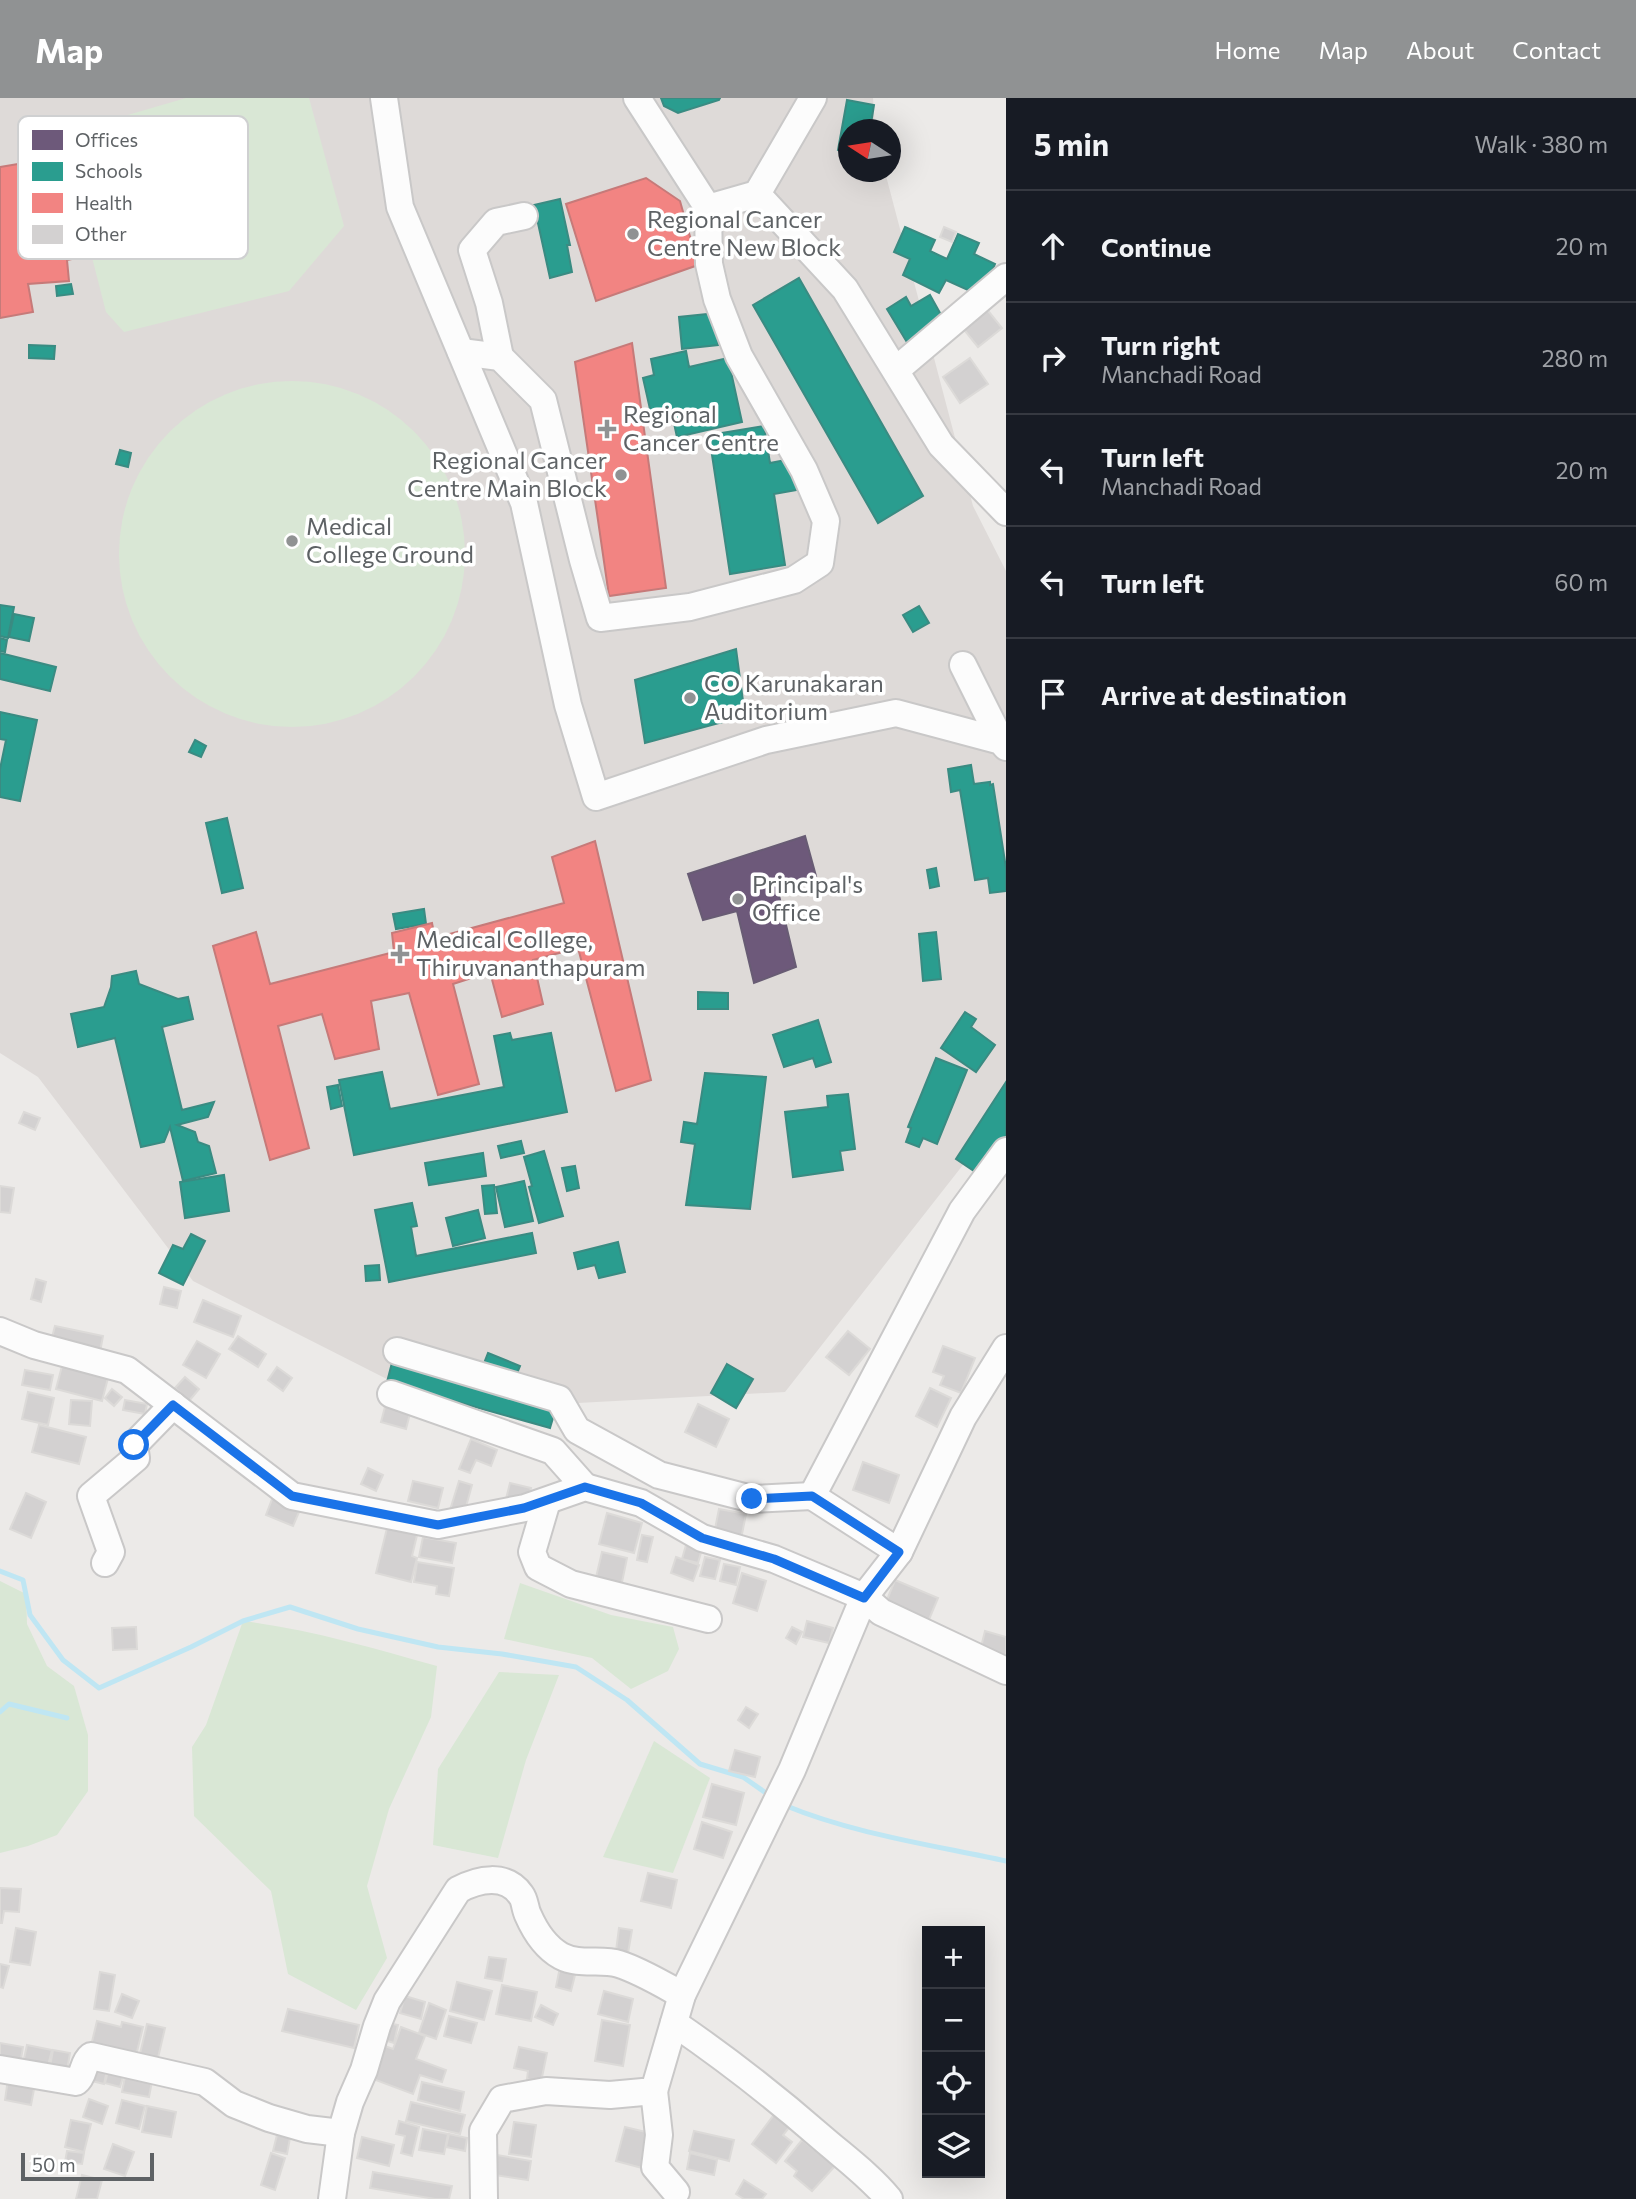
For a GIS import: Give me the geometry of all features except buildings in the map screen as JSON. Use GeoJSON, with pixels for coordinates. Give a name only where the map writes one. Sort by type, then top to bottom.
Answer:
{"type":"FeatureCollection","features":[{"type":"Feature","properties":{"kind":"street"},"geometry":{"type":"LineString","coordinates":[[385,98],[400,207],[524,503],[568,705],[596,797],[766,740],[896,713],[1004,744]]}},
{"type":"Feature","properties":{"kind":"street"},"geometry":{"type":"LineString","coordinates":[[524,216],[496,222],[472,250],[489,303],[500,357],[543,400],[600,618],[690,607],[794,580],[820,563],[827,521],[804,470],[738,356],[709,264],[708,208],[637,98]]}},
{"type":"Feature","properties":{"kind":"street"},"geometry":{"type":"LineString","coordinates":[[708,208],[757,194],[813,98]]}},
{"type":"Feature","properties":{"kind":"street"},"geometry":{"type":"LineString","coordinates":[[757,194],[845,289],[941,445],[1006,512]]}},
{"type":"Feature","properties":{"kind":"street"},"geometry":{"type":"LineString","coordinates":[[896,370],[1006,277]]}},
{"type":"Feature","properties":{"kind":"street"},"geometry":{"type":"LineString","coordinates":[[461,352],[500,357]]}},
{"type":"Feature","properties":{"kind":"street"},"geometry":{"type":"LineString","coordinates":[[963,665],[1004,744]]}},
{"type":"Feature","properties":{"kind":"street"},"geometry":{"type":"LineString","coordinates":[[812,1496],[962,1211],[1006,1151]]}},
{"type":"Feature","properties":{"kind":"street"},"geometry":{"type":"LineString","coordinates":[[0,1331],[34,1345],[127,1370],[292,1496],[438,1525],[524,1508],[585,1487]]}},
{"type":"Feature","properties":{"kind":"street"},"geometry":{"type":"LineString","coordinates":[[676,2192],[655,2167],[659,2135],[654,2091],[682,1995],[792,1770],[864,1598],[899,1552],[962,1417],[1006,1349]]}},
{"type":"Feature","properties":{"kind":"street"},"geometry":{"type":"LineString","coordinates":[[397,1351],[559,1399],[577,1430],[659,1475],[752,1499],[812,1496],[899,1552]]}},
{"type":"Feature","properties":{"kind":"street"},"geometry":{"type":"LineString","coordinates":[[391,1394],[553,1451],[585,1487],[641,1503],[702,1538],[774,1559],[864,1598],[881,1612],[1006,1671]]}},
{"type":"Feature","properties":{"kind":"street"},"geometry":{"type":"LineString","coordinates":[[106,1563],[111,1552],[91,1496],[136,1458],[134,1445],[173,1405]]}},
{"type":"Feature","properties":{"kind":"street"},"geometry":{"type":"LineString","coordinates":[[547,1501],[531,1552],[538,1567],[571,1584],[708,1619]]}},
{"type":"Feature","properties":{"kind":"street"},"geometry":{"type":"LineString","coordinates":[[331,2199],[341,2133],[350,2102],[365,2070],[376,2026],[387,2001],[458,1890],[470,1883],[501,1880],[512,1886],[522,1895],[527,1914],[539,1936],[549,1948],[564,1958],[588,1963],[617,1963],[682,1995]]}},
{"type":"Feature","properties":{"kind":"street"},"geometry":{"type":"LineString","coordinates":[[674,2023],[713,2049],[801,2120],[876,2184],[889,2199]]}},
{"type":"Feature","properties":{"kind":"street"},"geometry":{"type":"LineString","coordinates":[[0,2069],[76,2082],[80,2078],[85,2061],[91,2056],[205,2082],[234,2104],[269,2118],[307,2129],[341,2133]]}},
{"type":"Feature","properties":{"kind":"street"},"geometry":{"type":"LineString","coordinates":[[483,2196],[483,2131],[502,2099],[545,2091],[610,2095],[654,2091]]}},
{"type":"Feature","properties":{"kind":"shaded area"},"geometry":{"type":"Polygon","coordinates":[[[0,98],[873,98],[874,119],[838,119],[838,182],[888,182],[973,506],[1006,571],[1006,1110],[785,1392],[448,1410],[193,1281],[38,1077],[0,1053],[0,98]]]}},
{"type":"Feature","properties":{"kind":"green space"},"geometry":{"type":"Polygon","coordinates":[[[186,98],[309,98],[344,226],[289,291],[124,332],[106,312],[92,259],[248,259],[248,116],[124,116],[186,98]]]}},
{"type":"Feature","properties":{"kind":"green space","name":"Medical College Ground"},"geometry":{"type":"Polygon","coordinates":[[[292,381],[326,385],[358,394],[402,420],[426,444],[452,488],[461,520],[465,554],[461,588],[452,620],[426,664],[402,688],[358,714],[326,723],[292,727],[258,723],[226,714],[182,688],[158,664],[132,620],[123,588],[119,554],[123,520],[132,488],[158,444],[182,420],[226,394],[258,385],[292,381]]]}},
{"type":"Feature","properties":{"kind":"green space"},"geometry":{"type":"Polygon","coordinates":[[[0,1581],[26,1594],[27,1624],[47,1666],[74,1686],[88,1735],[88,1791],[57,1835],[0,1853],[0,1581]]]}},
{"type":"Feature","properties":{"kind":"green space"},"geometry":{"type":"Polygon","coordinates":[[[520,1583],[611,1615],[673,1627],[679,1649],[668,1671],[631,1689],[592,1658],[504,1639],[520,1583]]]}},
{"type":"Feature","properties":{"kind":"green space"},"geometry":{"type":"Polygon","coordinates":[[[243,1621],[316,1634],[437,1666],[431,1717],[389,1809],[367,1886],[387,1958],[356,2010],[288,1974],[271,1891],[194,1816],[192,1747],[206,1725],[243,1621]]]}},
{"type":"Feature","properties":{"kind":"green space"},"geometry":{"type":"Polygon","coordinates":[[[499,1672],[559,1675],[526,1760],[498,1858],[433,1845],[438,1769],[499,1672]]]}},
{"type":"Feature","properties":{"kind":"green space"},"geometry":{"type":"Polygon","coordinates":[[[654,1741],[710,1778],[673,1873],[603,1857],[654,1741]]]}},
{"type":"Feature","properties":{"kind":"waterway"},"geometry":{"type":"LineString","coordinates":[[0,1571],[23,1580],[30,1615],[63,1660],[99,1688],[243,1621],[290,1607],[358,1629],[438,1647],[502,1654],[576,1667],[627,1700],[700,1764],[743,1777],[766,1793]]}},
{"type":"Feature","properties":{"kind":"waterway"},"geometry":{"type":"LineString","coordinates":[[0,1712],[9,1704],[67,1718]]}},
{"type":"Feature","properties":{"kind":"waterway"},"geometry":{"type":"LineString","coordinates":[[784,1805],[865,1831],[1006,1861]]}},
{"type":"Feature","properties":{"kind":"place","name":"Regional Cancer Centre New Block"},"geometry":{"type":"Point","coordinates":[633,234]}},
{"type":"Feature","properties":{"kind":"place","name":"Regional Cancer Centre"},"geometry":{"type":"Point","coordinates":[607,429]}},
{"type":"Feature","properties":{"kind":"place","name":"Regional Cancer Centre Main Block"},"geometry":{"type":"Point","coordinates":[621,475]}},
{"type":"Feature","properties":{"kind":"place","name":"Medical College Ground"},"geometry":{"type":"Point","coordinates":[292,541]}},
{"type":"Feature","properties":{"kind":"place","name":"CO Karunakaran Auditorium"},"geometry":{"type":"Point","coordinates":[690,698]}},
{"type":"Feature","properties":{"kind":"place","name":"Principal's Office"},"geometry":{"type":"Point","coordinates":[738,899]}},
{"type":"Feature","properties":{"kind":"place","name":"Medical College, Thiruvananthapuram"},"geometry":{"type":"Point","coordinates":[400,954]}},
{"type":"Feature","properties":{"kind":"route"},"geometry":{"type":"LineString","coordinates":[[134,1445],[173,1405],[292,1496],[438,1525],[524,1508],[585,1487],[641,1503],[702,1538],[774,1559],[864,1598],[899,1552],[812,1496],[752,1499]]}}]}
